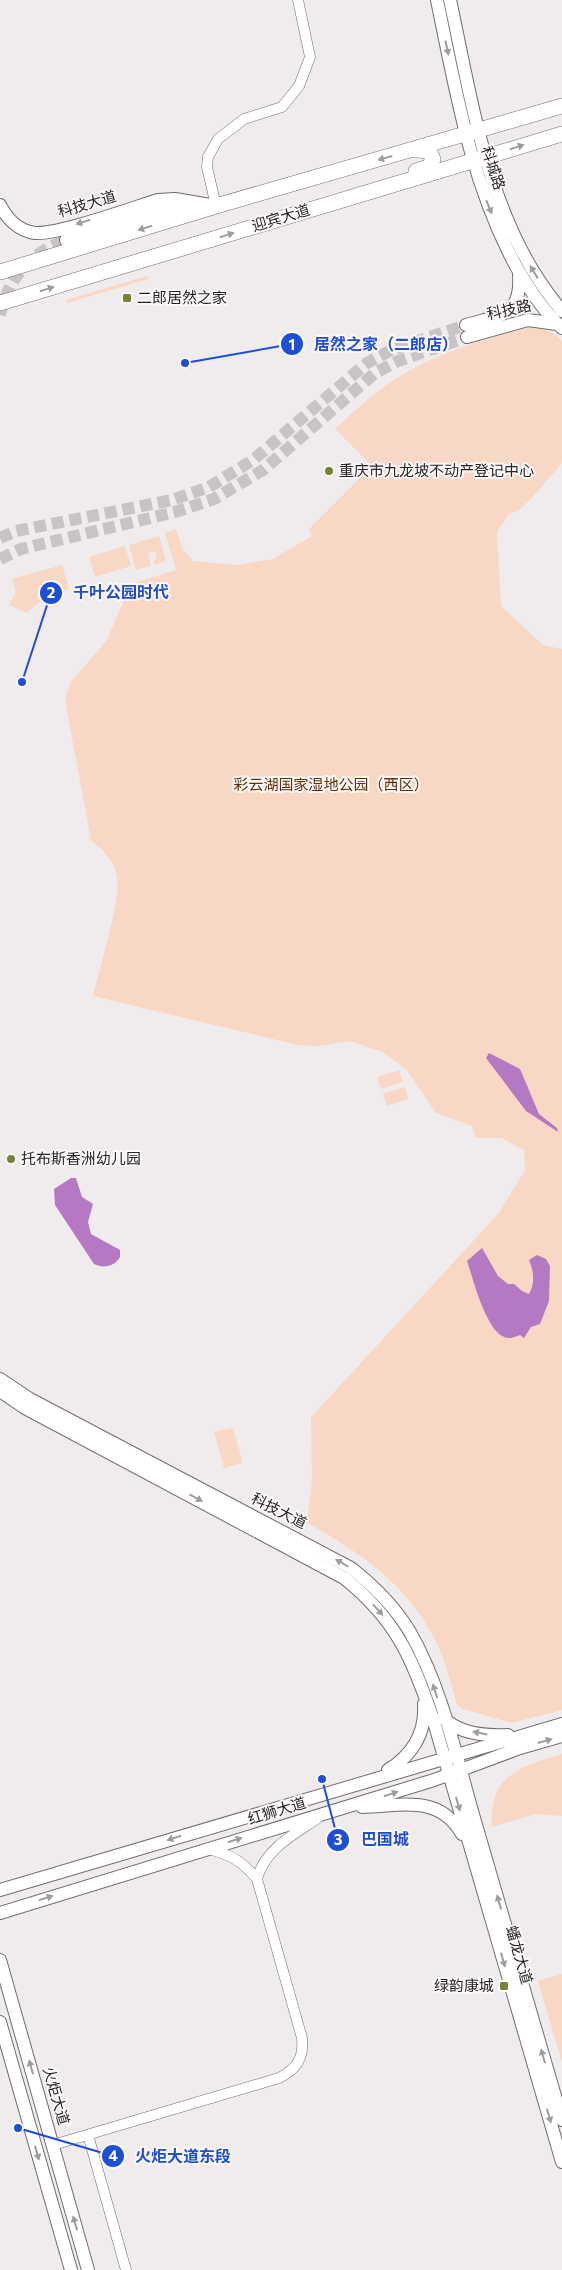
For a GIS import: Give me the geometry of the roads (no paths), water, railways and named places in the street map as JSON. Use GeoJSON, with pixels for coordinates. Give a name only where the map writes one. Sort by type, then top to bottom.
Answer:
{"type":"FeatureCollection","features":[{"type":"Feature","properties":{"kind":"highway","name":"迎宾大道"},"geometry":{"type":"LineString","coordinates":[[0,272],[216,206],[562,106]]}},
{"type":"Feature","properties":{"kind":"highway","name":"迎宾大道"},"geometry":{"type":"LineString","coordinates":[[0,303],[562,134]]}},
{"type":"Feature","properties":{"kind":"highway"},"geometry":{"type":"LineString","coordinates":[[343,200],[366,187],[431,165],[432,159],[429,152],[410,150]]}},
{"type":"Feature","properties":{"kind":"main road","name":"科城路"},"geometry":{"type":"LineString","coordinates":[[437,0],[479,159],[488,206],[518,269],[538,301],[560,326]]}},
{"type":"Feature","properties":{"kind":"main road","name":"科城路"},"geometry":{"type":"LineString","coordinates":[[450,0],[472,133]]}},
{"type":"Feature","properties":{"kind":"main road","name":"科城路"},"geometry":{"type":"LineString","coordinates":[[479,159],[522,252],[546,291],[562,312]]}},
{"type":"Feature","properties":{"kind":"main road","name":"科技大道"},"geometry":{"type":"LineString","coordinates":[[0,205],[17,226],[36,233],[58,230],[167,198],[216,206]]}},
{"type":"Feature","properties":{"kind":"main road","name":"科技大道"},"geometry":{"type":"LineString","coordinates":[[66,240],[193,202]]}},
{"type":"Feature","properties":{"kind":"main road","name":"科技路"},"geometry":{"type":"LineString","coordinates":[[518,269],[520,294],[513,307],[499,316],[466,331],[528,320],[560,326]]}},
{"type":"Feature","properties":{"kind":"main road","name":"科技大道"},"geometry":{"type":"LineString","coordinates":[[0,1379],[30,1399],[351,1568],[377,1590],[393,1608],[409,1631],[422,1655],[444,1717],[450,1756]]}},
{"type":"Feature","properties":{"kind":"main road","name":"科技大道"},"geometry":{"type":"LineString","coordinates":[[0,1391],[25,1408],[344,1578],[364,1594],[399,1637],[423,1689],[450,1756]]}},
{"type":"Feature","properties":{"kind":"main road"},"geometry":{"type":"LineString","coordinates":[[378,1777],[401,1762],[414,1748],[424,1719],[423,1689]]}},
{"type":"Feature","properties":{"kind":"main road"},"geometry":{"type":"LineString","coordinates":[[444,1717],[455,1727],[499,1735],[562,1723]]}},
{"type":"Feature","properties":{"kind":"main road","name":"红狮大道"},"geometry":{"type":"LineString","coordinates":[[0,1890],[562,1723]]}},
{"type":"Feature","properties":{"kind":"main road","name":"红狮大道"},"geometry":{"type":"LineString","coordinates":[[0,1913],[346,1807],[562,1736]]}},
{"type":"Feature","properties":{"kind":"main road","name":"蟠龙大道"},"geometry":{"type":"LineString","coordinates":[[450,1756],[562,2120]]}},
{"type":"Feature","properties":{"kind":"main road","name":"蟠龙大道"},"geometry":{"type":"LineString","coordinates":[[455,1772],[470,1848],[562,2162]]}},
{"type":"Feature","properties":{"kind":"main road"},"geometry":{"type":"LineString","coordinates":[[346,1807],[431,1806],[449,1816],[470,1848]]}},
{"type":"Feature","properties":{"kind":"main road","name":"火炬大道"},"geometry":{"type":"LineString","coordinates":[[0,1960],[88,2270]]}},
{"type":"Feature","properties":{"kind":"main road"},"geometry":{"type":"LineString","coordinates":[[0,2022],[71,2270]]}},
{"type":"Feature","properties":{"kind":"street"},"geometry":{"type":"LineString","coordinates":[[216,206],[207,167],[208,157],[218,139],[244,119],[282,107],[299,86],[310,57],[298,0]]}},
{"type":"Feature","properties":{"kind":"street"},"geometry":{"type":"LineString","coordinates":[[257,1879],[260,1866],[276,1847],[322,1814]]}},
{"type":"Feature","properties":{"kind":"street"},"geometry":{"type":"LineString","coordinates":[[53,2145],[279,2078],[299,2064],[303,2051],[302,2038],[257,1879],[239,1860],[227,1854],[207,1849]]}},
{"type":"Feature","properties":{"kind":"street"},"geometry":{"type":"LineString","coordinates":[[88,2135],[126,2270]]}},
{"type":"Feature","properties":{"kind":"tunnel"},"geometry":{"type":"LineString","coordinates":[[0,315],[9,289],[22,268],[41,252],[66,240]]}},
{"type":"Feature","properties":{"kind":"tunnel"},"geometry":{"type":"LineString","coordinates":[[0,538],[16,531],[172,500],[209,487],[253,460],[367,363],[391,350],[466,325]]}},
{"type":"Feature","properties":{"kind":"tunnel"},"geometry":{"type":"LineString","coordinates":[[0,559],[21,549],[175,512],[214,499],[263,470],[375,373],[398,361],[467,337]]}},
{"type":"Feature","properties":{"kind":"place","name":"二郎居然之家"},"geometry":{"type":"Point","coordinates":[127,298]}},
{"type":"Feature","properties":{"kind":"place","name":"居然之家（二郎店）"},"geometry":{"type":"Point","coordinates":[185,363]}},
{"type":"Feature","properties":{"kind":"place","name":"重庆市九龙坡不动产登记中心"},"geometry":{"type":"Point","coordinates":[329,471]}},
{"type":"Feature","properties":{"kind":"place","name":"千叶公园时代"},"geometry":{"type":"Point","coordinates":[22,682]}},
{"type":"Feature","properties":{"kind":"place","name":"托布斯香洲幼儿园"},"geometry":{"type":"Point","coordinates":[11,1159]}},
{"type":"Feature","properties":{"kind":"place","name":"巴国城"},"geometry":{"type":"Point","coordinates":[322,1779]}},
{"type":"Feature","properties":{"kind":"place","name":"绿韵康城"},"geometry":{"type":"Point","coordinates":[504,1986]}},
{"type":"Feature","properties":{"kind":"place","name":"火炬大道东段"},"geometry":{"type":"Point","coordinates":[18,2128]}},
{"type":"Feature","properties":{"kind":"park label","name":"彩云湖国家湿地公园（西区）"},"geometry":{"type":"Point","coordinates":[331,785]}}]}
